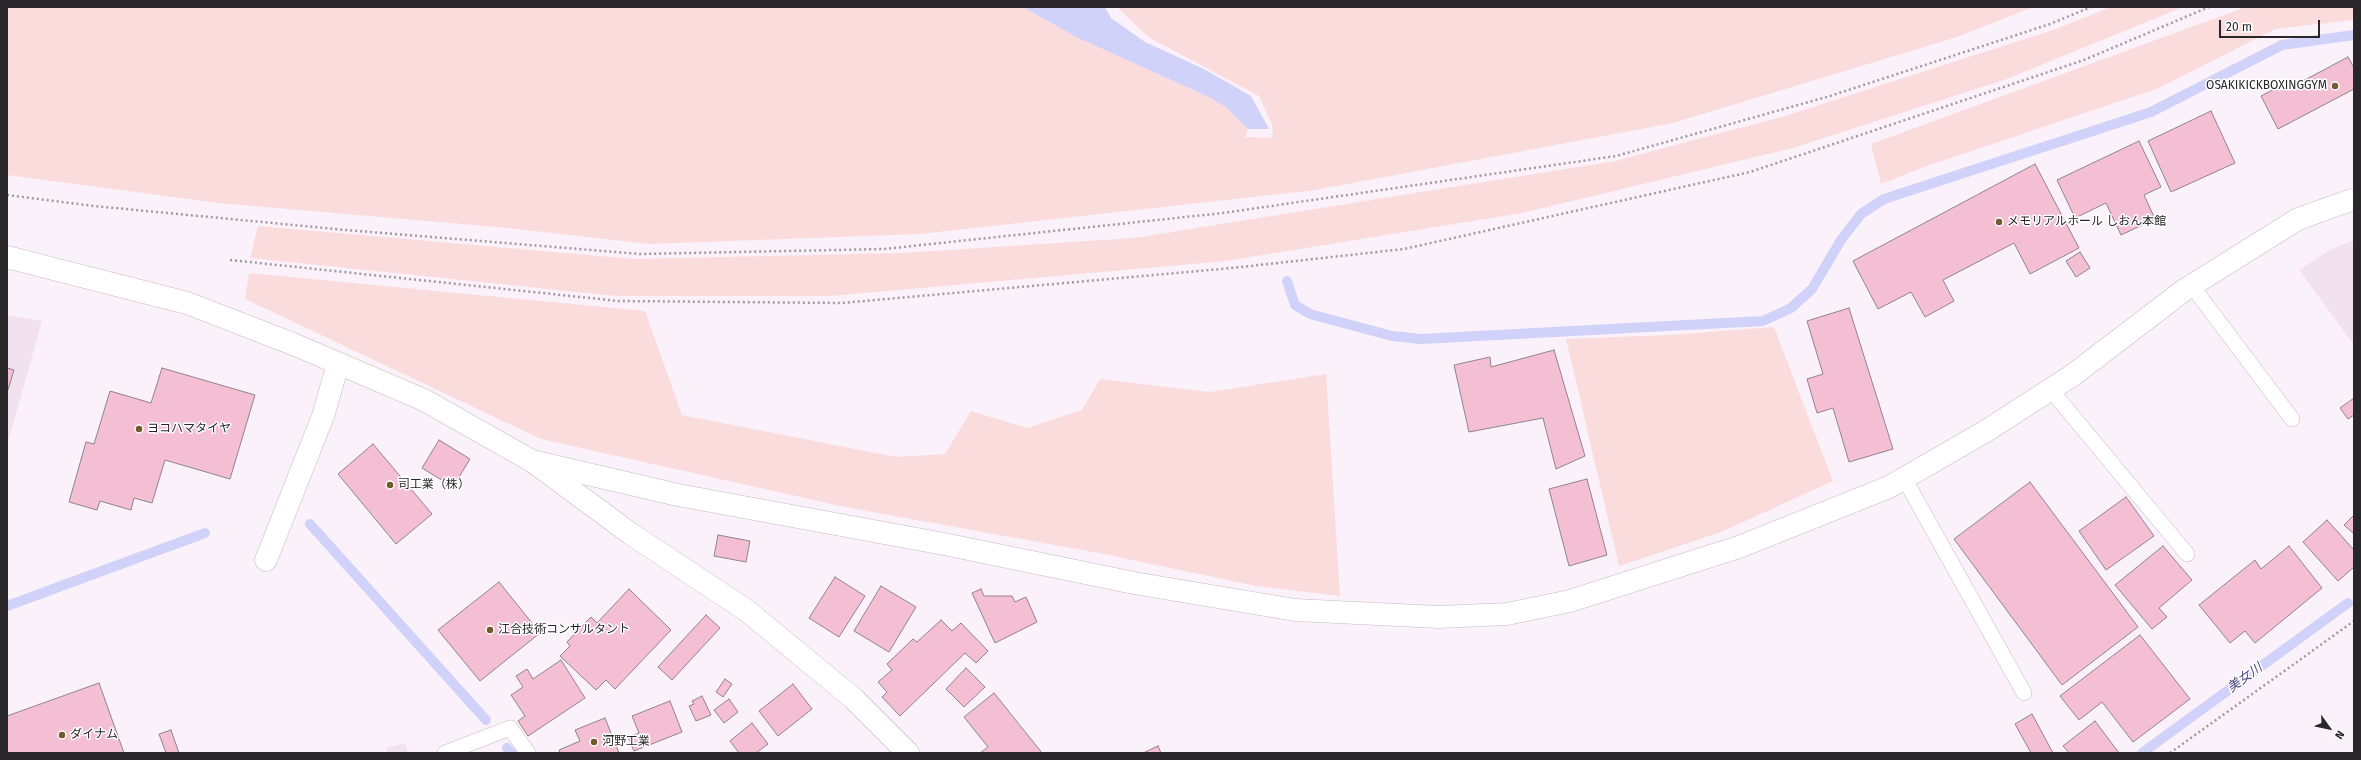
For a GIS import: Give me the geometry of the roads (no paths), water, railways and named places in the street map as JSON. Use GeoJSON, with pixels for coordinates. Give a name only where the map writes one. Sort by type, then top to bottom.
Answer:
{"type":"FeatureCollection","features":[{"type":"Feature","properties":{"kind":"street"},"geometry":{"type":"LineString","coordinates":[[532,461],[678,495],[944,544],[1134,583],[1295,610],[1439,617],[1507,614],[1570,601],[1739,547],[1889,487],[1986,432],[2074,375],[2192,286],[2298,219],[2354,199]]}},
{"type":"Feature","properties":{"kind":"street"},"geometry":{"type":"LineString","coordinates":[[7,257],[187,303],[424,400],[532,461],[631,534],[746,610],[854,699],[908,753]]}},
{"type":"Feature","properties":{"kind":"street"},"geometry":{"type":"LineString","coordinates":[[266,560],[323,416],[338,364]]}},
{"type":"Feature","properties":{"kind":"lane"},"geometry":{"type":"LineString","coordinates":[[2192,286],[2292,419]]}},
{"type":"Feature","properties":{"kind":"lane"},"geometry":{"type":"LineString","coordinates":[[2051,390],[2187,554]]}},
{"type":"Feature","properties":{"kind":"lane"},"geometry":{"type":"LineString","coordinates":[[1904,478],[2024,693]]}},
{"type":"Feature","properties":{"kind":"lane"},"geometry":{"type":"LineString","coordinates":[[445,753],[510,728],[528,753]]}},
{"type":"Feature","properties":{"kind":"water"},"geometry":{"type":"Polygon","coordinates":[[[1023,7],[1105,7],[1111,18],[1145,42],[1204,69],[1251,96],[1269,129],[1248,129],[1227,108],[1209,97],[1078,38],[1023,7]]]}},
{"type":"Feature","properties":{"kind":"waterway"},"geometry":{"type":"LineString","coordinates":[[1287,281],[1295,305],[1310,314],[1392,336],[1421,339],[1763,321],[1791,308],[1812,289],[1841,240],[1861,214],[1884,199],[2151,112],[2282,45],[2354,35]]}},
{"type":"Feature","properties":{"kind":"waterway"},"geometry":{"type":"LineString","coordinates":[[310,524],[486,720]]}},
{"type":"Feature","properties":{"kind":"waterway"},"geometry":{"type":"LineString","coordinates":[[7,606],[205,533]]}},
{"type":"Feature","properties":{"kind":"waterway","name":"美女川"},"geometry":{"type":"LineString","coordinates":[[2142,753],[2348,603]]}},
{"type":"Feature","properties":{"kind":"waterway"},"geometry":{"type":"LineString","coordinates":[[507,748],[512,753]]}},
{"type":"Feature","properties":{"kind":"place","name":"OSAKIKICKBOXINGGYM"},"geometry":{"type":"Point","coordinates":[2335,86]}},
{"type":"Feature","properties":{"kind":"place","name":"メモリアルホール しおん本館"},"geometry":{"type":"Point","coordinates":[1999,222]}},
{"type":"Feature","properties":{"kind":"place","name":"ヨコハマタイヤ"},"geometry":{"type":"Point","coordinates":[139,429]}},
{"type":"Feature","properties":{"kind":"place","name":"司工業（株）"},"geometry":{"type":"Point","coordinates":[390,485]}},
{"type":"Feature","properties":{"kind":"place","name":"江合技術コンサルタント"},"geometry":{"type":"Point","coordinates":[490,630]}},
{"type":"Feature","properties":{"kind":"place","name":"ダイナム"},"geometry":{"type":"Point","coordinates":[62,735]}},
{"type":"Feature","properties":{"kind":"place","name":"河野工業"},"geometry":{"type":"Point","coordinates":[594,742]}}]}
